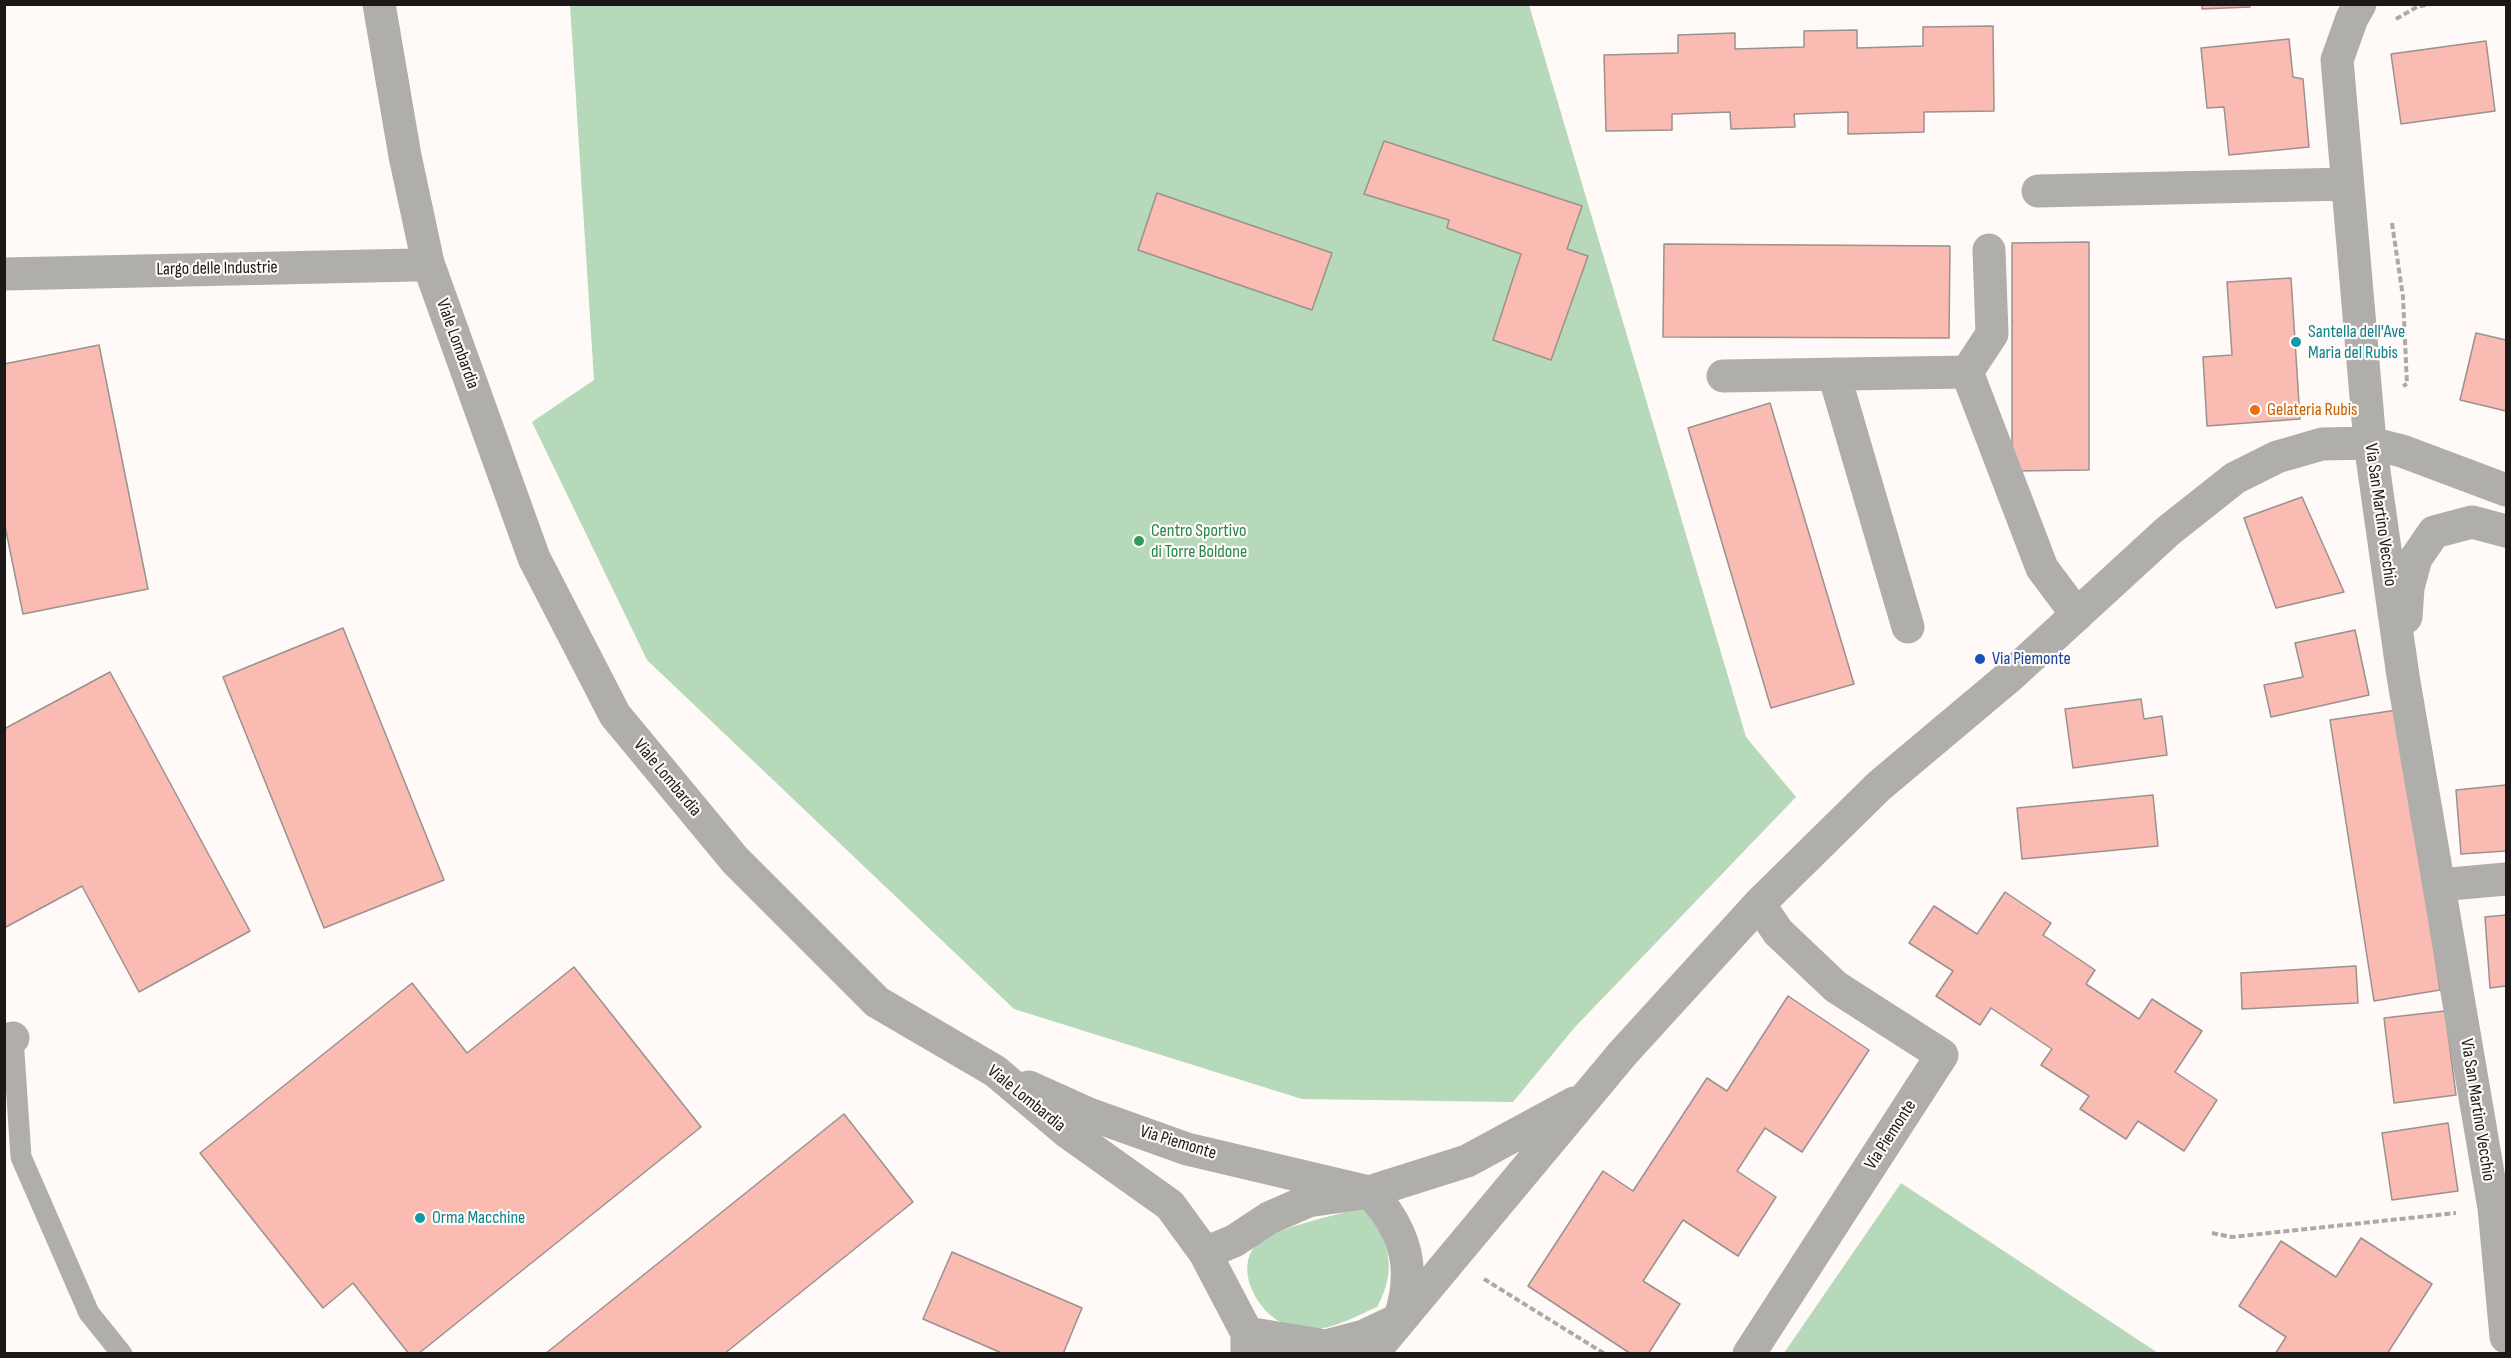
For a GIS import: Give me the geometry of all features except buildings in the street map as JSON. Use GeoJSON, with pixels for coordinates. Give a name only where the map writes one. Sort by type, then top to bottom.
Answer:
{"type":"FeatureCollection","features":[{"type":"Feature","properties":{"kind":"street","name":"Viale Lombardia"},"geometry":{"type":"LineString","coordinates":[[379,4],[405,156],[429,262],[534,558],[615,715],[735,860],[877,1002],[995,1071],[1066,1131],[1170,1205],[1205,1253],[1247,1343]]}},
{"type":"Feature","properties":{"kind":"street","name":"Via San Martino Vecchio"},"geometry":{"type":"LineString","coordinates":[[2360,4],[2352,18],[2337,60],[2370,443],[2403,676],[2494,1208],[2506,1337]]}},
{"type":"Feature","properties":{"kind":"street"},"geometry":{"type":"LineString","coordinates":[[2038,191],[2347,184]]}},
{"type":"Feature","properties":{"kind":"street"},"geometry":{"type":"LineString","coordinates":[[1967,372],[1992,333],[1989,250]]}},
{"type":"Feature","properties":{"kind":"street","name":"Largo delle Industrie"},"geometry":{"type":"LineString","coordinates":[[4,274],[415,265],[429,262]]}},
{"type":"Feature","properties":{"kind":"street"},"geometry":{"type":"LineString","coordinates":[[1967,372],[2042,568],[2077,615]]}},
{"type":"Feature","properties":{"kind":"street"},"geometry":{"type":"LineString","coordinates":[[1723,376],[1967,372]]}},
{"type":"Feature","properties":{"kind":"street"},"geometry":{"type":"LineString","coordinates":[[1834,374],[1908,627]]}},
{"type":"Feature","properties":{"kind":"street"},"geometry":{"type":"LineString","coordinates":[[1372,1353],[1623,1053],[1759,904],[1879,786],[2010,676],[2168,531],[2235,478],[2277,457],[2322,444],[2370,443],[2402,451],[2506,490]]}},
{"type":"Feature","properties":{"kind":"street"},"geometry":{"type":"LineString","coordinates":[[2403,676],[2408,588],[2416,558],[2434,532],[2472,522],[2506,531]]}},
{"type":"Feature","properties":{"kind":"street"},"geometry":{"type":"LineString","coordinates":[[2439,885],[2506,879]]}},
{"type":"Feature","properties":{"kind":"street","name":"Via Piemonte"},"geometry":{"type":"LineString","coordinates":[[1749,1353],[1942,1055],[1836,987],[1778,932],[1759,904]]}},
{"type":"Feature","properties":{"kind":"street","name":"Via Piemonte"},"geometry":{"type":"LineString","coordinates":[[995,1071],[1089,1114],[1187,1149],[1370,1192]]}},
{"type":"Feature","properties":{"kind":"street"},"geometry":{"type":"LineString","coordinates":[[1205,1253],[1234,1241],[1269,1218],[1308,1201],[1370,1192],[1467,1161],[1591,1093]]}},
{"type":"Feature","properties":{"kind":"street"},"geometry":{"type":"LineString","coordinates":[[1370,1192],[1383,1206],[1404,1245],[1408,1281],[1400,1318]]}},
{"type":"Feature","properties":{"kind":"street"},"geometry":{"type":"LineString","coordinates":[[1247,1343],[1326,1346],[1364,1336],[1400,1318]]}},
{"type":"Feature","properties":{"kind":"lane"},"geometry":{"type":"LineString","coordinates":[[9,1040],[21,1157],[89,1313],[122,1353]]}},
{"type":"Feature","properties":{"kind":"path"},"geometry":{"type":"LineString","coordinates":[[2212,1233],[2232,1237],[2494,1208]]}},
{"type":"Feature","properties":{"kind":"path"},"geometry":{"type":"LineString","coordinates":[[1475,1273],[1605,1353]]}},
{"type":"Feature","properties":{"kind":"green space","name":"Centro Sportivo di Torre Boldone"},"geometry":{"type":"Polygon","coordinates":[[[570,5],[1529,5],[1746,737],[1796,797],[1575,1027],[1513,1102],[1302,1099],[1014,1009],[647,660],[532,422],[594,380],[570,5]]]}},
{"type":"Feature","properties":{"kind":"green space"},"geometry":{"type":"Polygon","coordinates":[[[1901,1183],[2158,1353],[1784,1353],[1901,1183]]]}},
{"type":"Feature","properties":{"kind":"green space"},"geometry":{"type":"Polygon","coordinates":[[[1362,1208],[1379,1231],[1388,1255],[1387,1280],[1377,1307],[1341,1323],[1313,1329],[1300,1329],[1286,1325],[1269,1314],[1255,1296],[1248,1276],[1247,1265],[1255,1246],[1263,1239],[1289,1228],[1362,1208]]]}},
{"type":"Feature","properties":{"kind":"place","name":"Santella dell'Ave Maria del Rubis"},"geometry":{"type":"Point","coordinates":[2296,342]}},
{"type":"Feature","properties":{"kind":"place","name":"Gelateria Rubis"},"geometry":{"type":"Point","coordinates":[2255,410]}},
{"type":"Feature","properties":{"kind":"place","name":"Centro Sportivo di Torre Boldone"},"geometry":{"type":"Point","coordinates":[1139,541]}},
{"type":"Feature","properties":{"kind":"place","name":"Via Piemonte"},"geometry":{"type":"Point","coordinates":[1980,659]}},
{"type":"Feature","properties":{"kind":"place","name":"Orma Macchine"},"geometry":{"type":"Point","coordinates":[420,1218]}}]}
